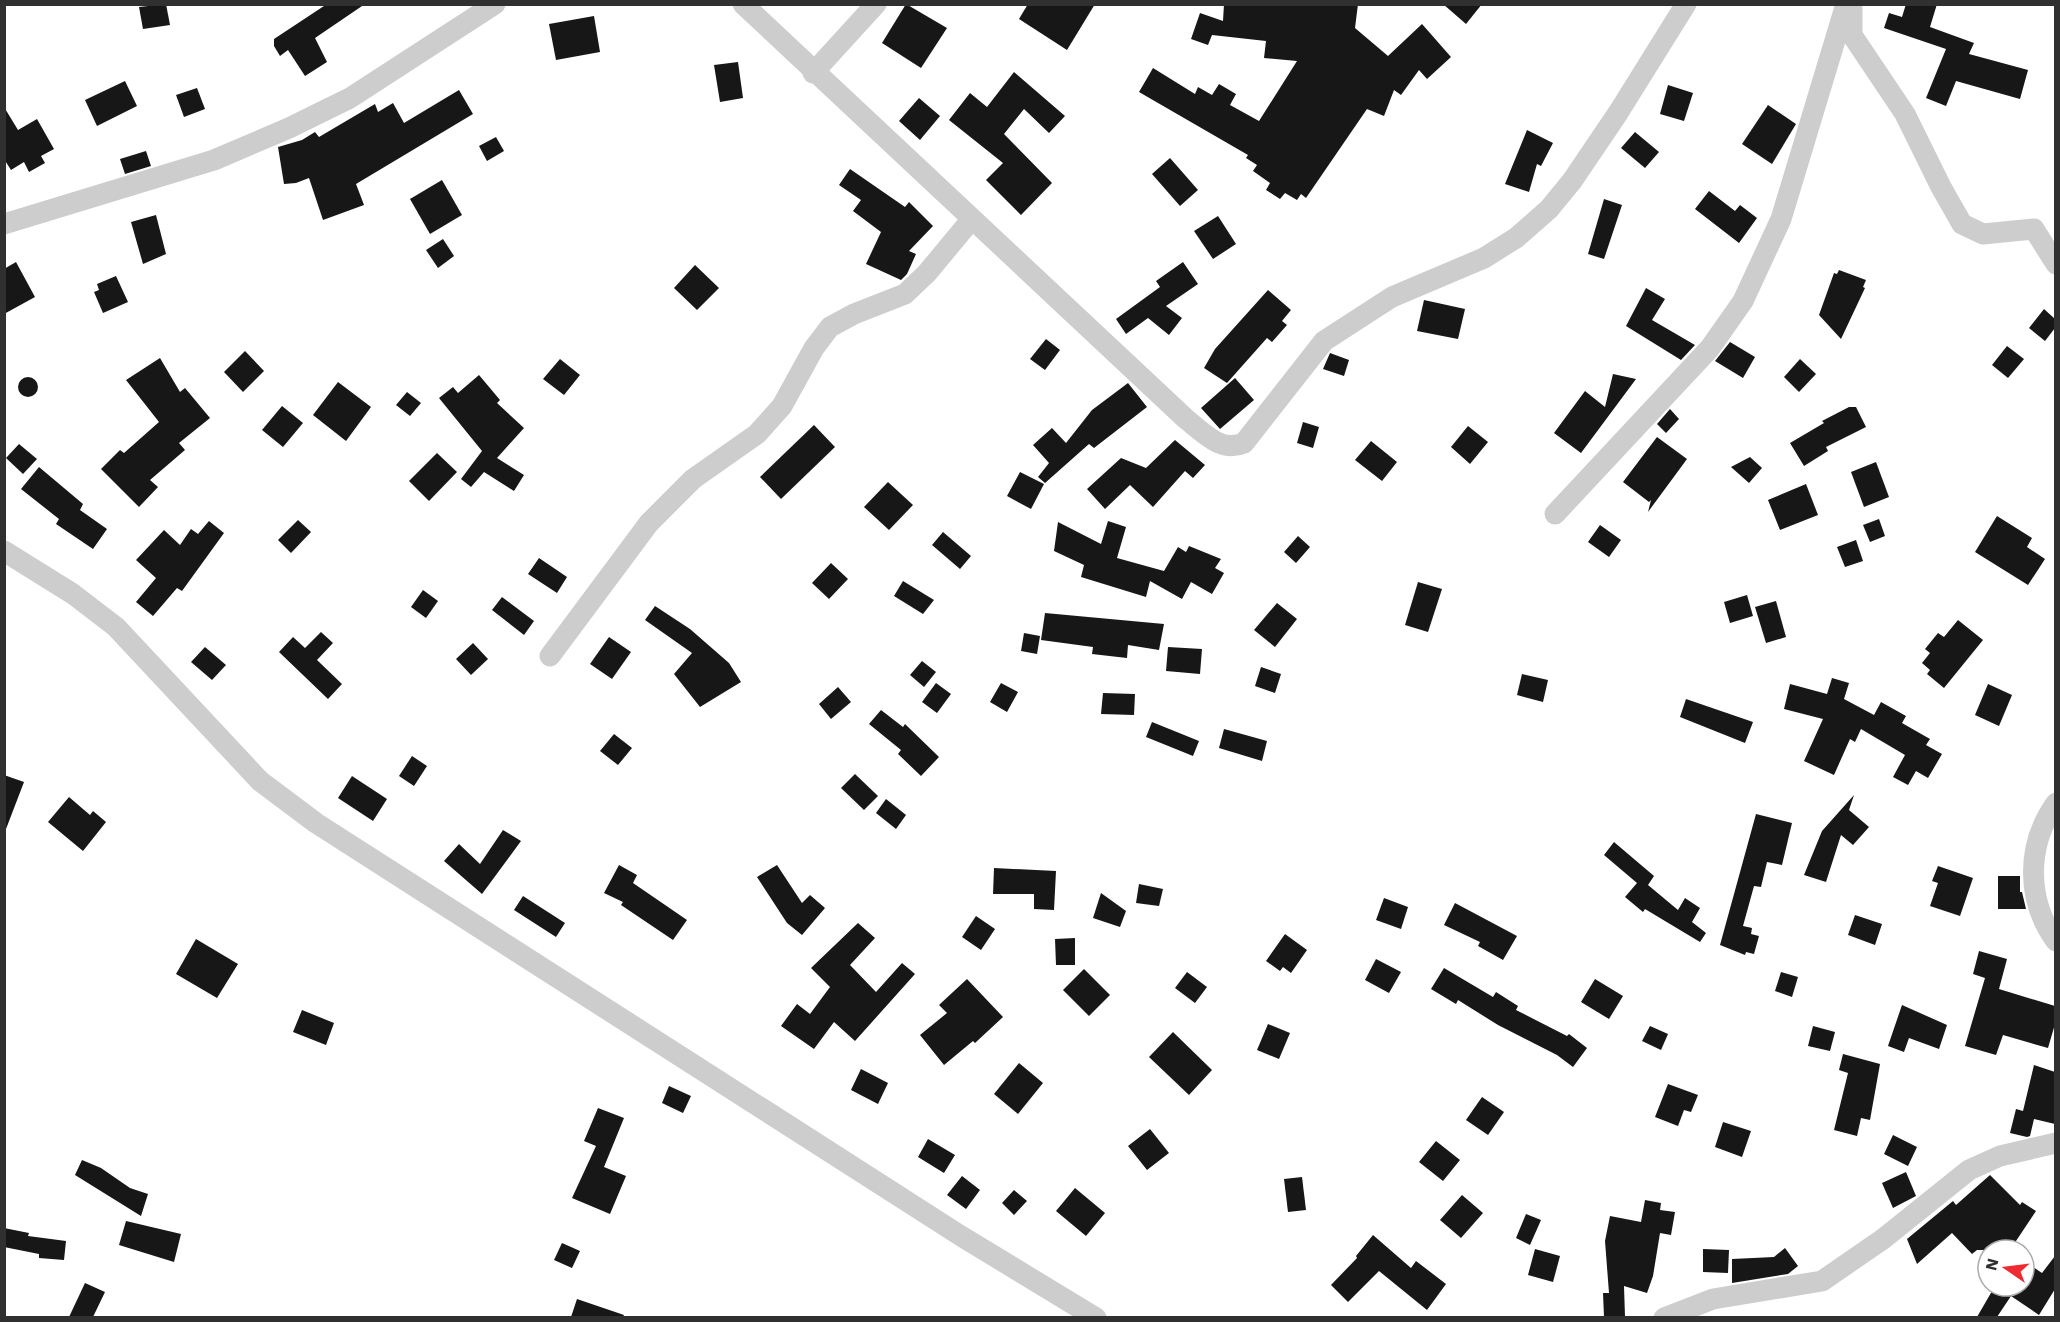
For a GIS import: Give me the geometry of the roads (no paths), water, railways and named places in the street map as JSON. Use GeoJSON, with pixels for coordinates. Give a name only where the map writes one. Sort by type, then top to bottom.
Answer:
{"type":"FeatureCollection","features":[{"type":"Feature","properties":{"kind":"street"},"geometry":{"type":"LineString","coordinates":[[4,224],[214,160],[289,128],[350,98],[495,4]]}},
{"type":"Feature","properties":{"kind":"street"},"geometry":{"type":"LineString","coordinates":[[743,4],[813,73],[1186,419],[1219,444],[1233,448],[1245,443],[1324,340],[1392,297],[1484,258],[1516,238],[1549,209],[1572,181],[1618,113],[1686,4]]}},
{"type":"Feature","properties":{"kind":"street"},"geometry":{"type":"LineString","coordinates":[[813,73],[876,4]]}},
{"type":"Feature","properties":{"kind":"street"},"geometry":{"type":"LineString","coordinates":[[1554,514],[1710,348],[1743,301],[1781,219],[1846,4]]}},
{"type":"Feature","properties":{"kind":"street"},"geometry":{"type":"LineString","coordinates":[[1852,4],[1852,35],[1905,114],[1962,224],[1983,234],[2034,229],[2055,264]]}},
{"type":"Feature","properties":{"kind":"street"},"geometry":{"type":"LineString","coordinates":[[550,656],[649,523],[693,479],[757,434],[776,413],[814,348],[830,327],[846,317],[891,301],[910,290],[971,220]]}},
{"type":"Feature","properties":{"kind":"street"},"geometry":{"type":"LineString","coordinates":[[4,551],[74,594],[116,627],[260,781],[316,823],[961,1236],[1096,1317]]}},
{"type":"Feature","properties":{"kind":"street"},"geometry":{"type":"LineString","coordinates":[[2055,803],[2047,815],[2037,841],[2033,872],[2035,898],[2043,923],[2055,941]]}},
{"type":"Feature","properties":{"kind":"street"},"geometry":{"type":"LineString","coordinates":[[1664,1317],[1713,1299],[1822,1281],[1883,1239],[1969,1170],[2000,1156],[2055,1143]]}}]}
